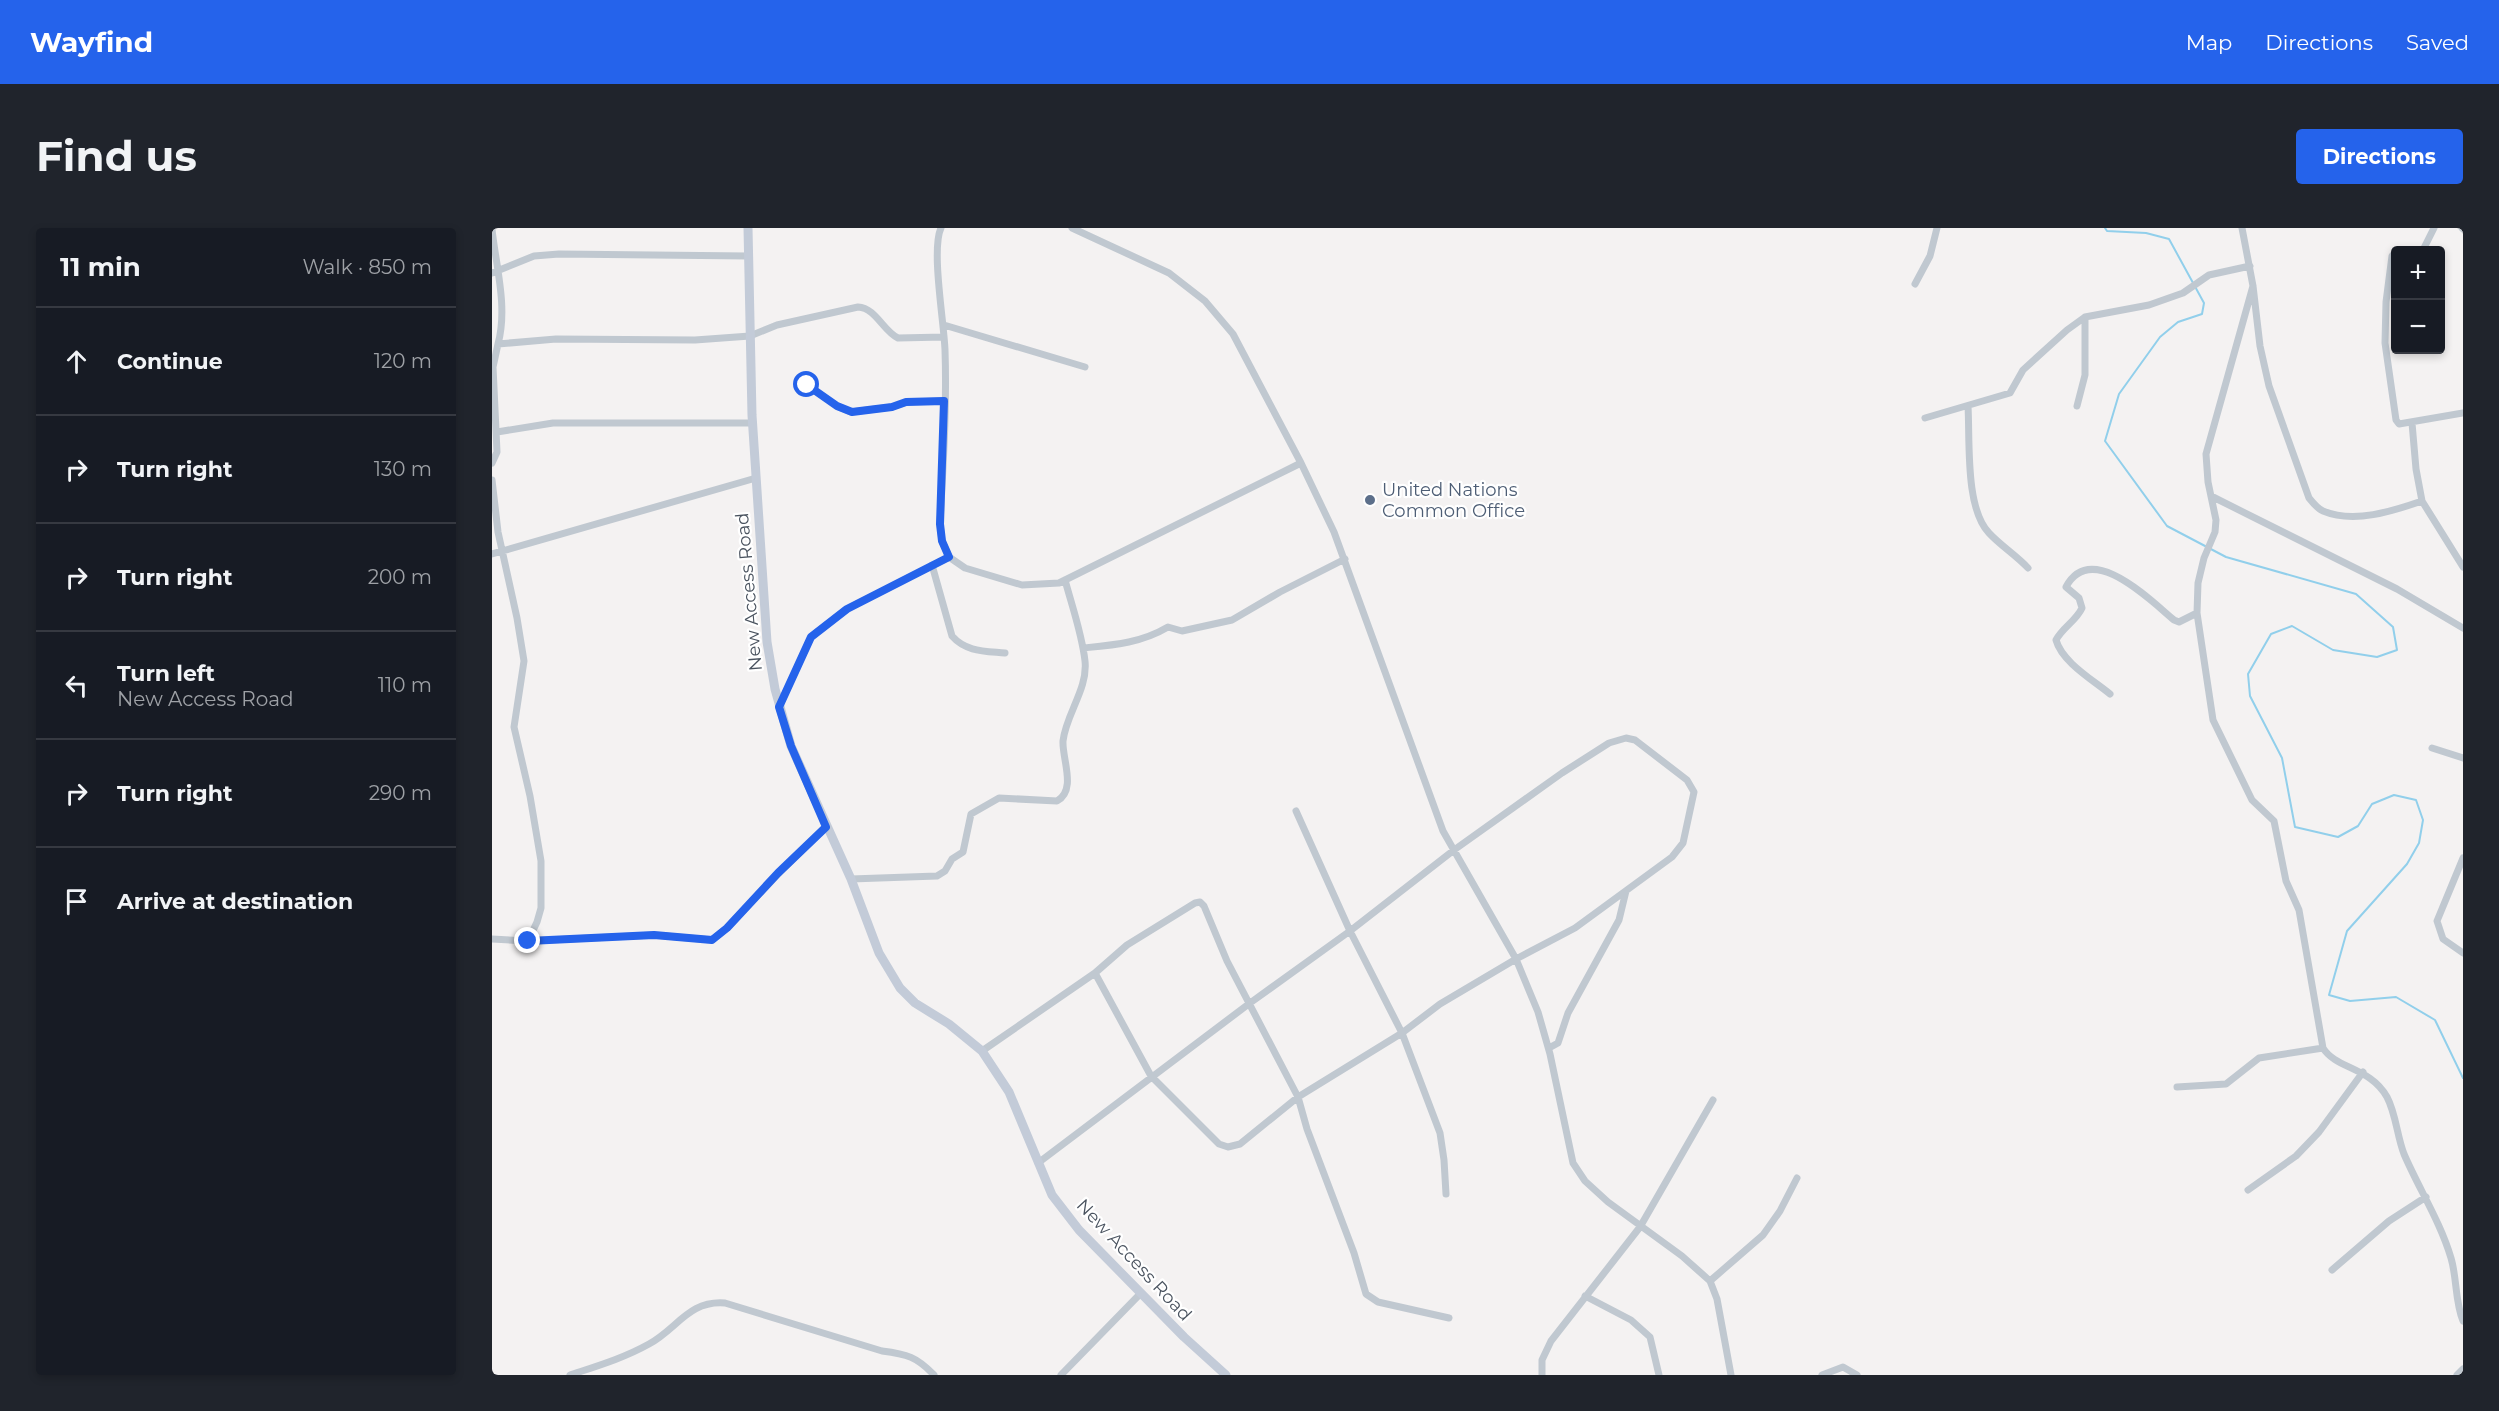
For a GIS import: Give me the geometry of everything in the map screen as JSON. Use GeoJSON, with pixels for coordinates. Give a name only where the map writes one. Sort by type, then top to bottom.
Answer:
{"type":"FeatureCollection","features":[{"type":"Feature","properties":{"kind":"main road","name":"New Access Road"},"geometry":{"type":"LineString","coordinates":[[748,228],[753,423],[767,642],[779,707],[791,746],[851,879],[879,953],[900,988],[915,1003],[949,1024],[981,1051],[1009,1092],[1052,1195],[1079,1230],[1184,1337],[1226,1375]]}},
{"type":"Feature","properties":{"kind":"street"},"geometry":{"type":"LineString","coordinates":[[941,228],[938,235],[937,252],[945,337],[940,524],[942,541],[949,557],[965,568],[1022,585],[1041,585],[1065,580],[1301,463]]}},
{"type":"Feature","properties":{"kind":"street"},"geometry":{"type":"LineString","coordinates":[[1072,228],[1168,273],[1205,301],[1233,334],[1301,463],[1345,559],[1433,809],[1516,959],[1538,1012],[1549,1048],[1573,1163],[1584,1181],[1640,1227],[1682,1256],[1710,1281],[1717,1299],[1731,1375]]}},
{"type":"Feature","properties":{"kind":"street"},"geometry":{"type":"LineString","coordinates":[[1915,284],[1930,256],[1936,228]]}},
{"type":"Feature","properties":{"kind":"street"},"geometry":{"type":"LineString","coordinates":[[2242,228],[2250,266],[2260,346],[2269,386],[2309,498],[2321,511],[2346,517],[2394,510],[2422,501]]}},
{"type":"Feature","properties":{"kind":"street"},"geometry":{"type":"LineString","coordinates":[[2425,246],[2434,228]]}},
{"type":"Feature","properties":{"kind":"street"},"geometry":{"type":"LineString","coordinates":[[492,229],[494,272],[502,306],[502,329],[492,367],[497,432],[497,452],[492,463]]}},
{"type":"Feature","properties":{"kind":"street"},"geometry":{"type":"LineString","coordinates":[[494,272],[534,256],[559,254],[748,256]]}},
{"type":"Feature","properties":{"kind":"street"},"geometry":{"type":"LineString","coordinates":[[2391,256],[2385,344],[2396,420],[2399,424],[2412,423],[2463,413]]}},
{"type":"Feature","properties":{"kind":"street"},"geometry":{"type":"LineString","coordinates":[[1926,418],[2010,393],[2023,370],[2067,330],[2085,317],[2149,305],[2183,293],[2210,275],[2250,266]]}},
{"type":"Feature","properties":{"kind":"street"},"geometry":{"type":"LineString","coordinates":[[2253,286],[2206,454],[2216,520],[2215,532],[2204,558],[2199,583],[2197,613],[2213,720],[2252,800],[2274,821],[2286,881],[2299,910],[2323,1048],[2330,1057],[2363,1072],[2377,1084],[2387,1098],[2404,1154],[2426,1197],[2452,1259],[2463,1321]]}},
{"type":"Feature","properties":{"kind":"street"},"geometry":{"type":"LineString","coordinates":[[498,344],[556,339],[695,340],[750,336],[777,325],[858,307],[869,310],[893,336],[898,338],[945,337]]}},
{"type":"Feature","properties":{"kind":"street"},"geometry":{"type":"LineString","coordinates":[[2077,406],[2085,375],[2085,317]]}},
{"type":"Feature","properties":{"kind":"street"},"geometry":{"type":"LineString","coordinates":[[944,325],[1085,367]]}},
{"type":"Feature","properties":{"kind":"street"},"geometry":{"type":"LineString","coordinates":[[807,385],[837,406],[852,412],[892,407],[906,402],[944,401]]}},
{"type":"Feature","properties":{"kind":"street"},"geometry":{"type":"LineString","coordinates":[[1968,406],[1973,496],[1978,518],[1988,533],[2028,568]]}},
{"type":"Feature","properties":{"kind":"street"},"geometry":{"type":"LineString","coordinates":[[497,432],[553,423],[753,423]]}},
{"type":"Feature","properties":{"kind":"street"},"geometry":{"type":"LineString","coordinates":[[2412,423],[2416,469],[2422,501],[2463,567]]}},
{"type":"Feature","properties":{"kind":"street"},"geometry":{"type":"LineString","coordinates":[[492,554],[756,478]]}},
{"type":"Feature","properties":{"kind":"street"},"geometry":{"type":"LineString","coordinates":[[492,480],[501,550],[518,618],[524,662],[514,727],[542,861],[541,908],[528,941]]}},
{"type":"Feature","properties":{"kind":"street"},"geometry":{"type":"LineString","coordinates":[[2211,496],[2397,589],[2463,628]]}},
{"type":"Feature","properties":{"kind":"street"},"geometry":{"type":"LineString","coordinates":[[779,707],[811,637],[847,609],[949,557]]}},
{"type":"Feature","properties":{"kind":"street"},"geometry":{"type":"LineString","coordinates":[[1083,648],[1125,644],[1152,636],[1168,627],[1182,631],[1232,620],[1280,592],[1345,559]]}},
{"type":"Feature","properties":{"kind":"street"},"geometry":{"type":"LineString","coordinates":[[932,565],[952,636],[958,643],[969,649],[1005,653]]}},
{"type":"Feature","properties":{"kind":"street"},"geometry":{"type":"LineString","coordinates":[[2110,694],[2068,659],[2058,647],[2056,639],[2061,631],[2078,616],[2082,608],[2079,598],[2067,590],[2067,583],[2083,572],[2094,568],[2104,570],[2130,584],[2174,620],[2180,622],[2197,613]]}},
{"type":"Feature","properties":{"kind":"street"},"geometry":{"type":"LineString","coordinates":[[851,879],[937,876],[945,871],[949,861],[963,852],[970,814],[999,798],[1057,801],[1064,798],[1067,792],[1067,782],[1063,742],[1084,674],[1083,648],[1065,580]]}},
{"type":"Feature","properties":{"kind":"street"},"geometry":{"type":"LineString","coordinates":[[1038,1163],[1151,1077],[1250,1003],[1350,931],[1454,850],[1562,773],[1609,743],[1626,738],[1635,740],[1687,780],[1694,792],[1683,843],[1672,856],[1575,928],[1516,959],[1440,1004],[1402,1033],[1298,1097],[1240,1144],[1228,1147],[1219,1144],[1151,1077],[1095,973]]}},
{"type":"Feature","properties":{"kind":"street"},"geometry":{"type":"LineString","coordinates":[[2432,748],[2463,758]]}},
{"type":"Feature","properties":{"kind":"street"},"geometry":{"type":"LineString","coordinates":[[1296,811],[1350,931],[1402,1033],[1440,1132],[1446,1194]]}},
{"type":"Feature","properties":{"kind":"street"},"geometry":{"type":"LineString","coordinates":[[492,939],[528,941],[654,935],[712,940],[727,928],[778,873],[826,827]]}},
{"type":"Feature","properties":{"kind":"street"},"geometry":{"type":"LineString","coordinates":[[2463,858],[2438,921],[2443,939],[2463,953]]}},
{"type":"Feature","properties":{"kind":"street"},"geometry":{"type":"LineString","coordinates":[[1549,1048],[1558,1043],[1568,1013],[1619,920],[1626,891]]}},
{"type":"Feature","properties":{"kind":"street"},"geometry":{"type":"LineString","coordinates":[[981,1051],[1095,973],[1127,945],[1200,902],[1204,906],[1227,961],[1298,1097],[1307,1129],[1354,1253],[1366,1294],[1378,1302],[1449,1318]]}},
{"type":"Feature","properties":{"kind":"street"},"geometry":{"type":"LineString","coordinates":[[2177,1087],[2226,1084],[2259,1058],[2323,1048]]}},
{"type":"Feature","properties":{"kind":"street"},"geometry":{"type":"LineString","coordinates":[[2248,1190],[2296,1156],[2319,1131],[2363,1072]]}},
{"type":"Feature","properties":{"kind":"street"},"geometry":{"type":"LineString","coordinates":[[1542,1375],[1542,1360],[1551,1341],[1640,1227],[1713,1100]]}},
{"type":"Feature","properties":{"kind":"street"},"geometry":{"type":"LineString","coordinates":[[1710,1281],[1762,1235],[1780,1211],[1797,1178]]}},
{"type":"Feature","properties":{"kind":"street"},"geometry":{"type":"LineString","coordinates":[[2332,1270],[2389,1221],[2426,1197]]}},
{"type":"Feature","properties":{"kind":"street"},"geometry":{"type":"LineString","coordinates":[[1061,1375],[1141,1293]]}},
{"type":"Feature","properties":{"kind":"street"},"geometry":{"type":"LineString","coordinates":[[1586,1296],[1631,1320],[1650,1337],[1659,1375]]}},
{"type":"Feature","properties":{"kind":"street"},"geometry":{"type":"LineString","coordinates":[[570,1375],[618,1358],[651,1343],[694,1309],[709,1302],[725,1303],[882,1351],[903,1354],[920,1361],[934,1375]]}},
{"type":"Feature","properties":{"kind":"street"},"geometry":{"type":"LineString","coordinates":[[1822,1375],[1843,1367],[1857,1375]]}},
{"type":"Feature","properties":{"kind":"street"},"geometry":{"type":"LineString","coordinates":[[2457,1375],[2463,1369]]}},
{"type":"Feature","properties":{"kind":"waterway"},"geometry":{"type":"LineString","coordinates":[[2105,228],[2107,231],[2146,233],[2169,239],[2204,303],[2202,314],[2178,322],[2160,337],[2119,394],[2105,441],[2167,526],[2226,557],[2356,594],[2393,627],[2397,650],[2377,657],[2333,650],[2292,626],[2271,634],[2248,674],[2250,696],[2282,758],[2295,827],[2338,837],[2358,826],[2372,804],[2394,795],[2416,800],[2423,820],[2419,843],[2407,864],[2347,931],[2329,995],[2350,1001],[2396,997],[2435,1020],[2463,1078]]}},
{"type":"Feature","properties":{"kind":"place","name":"United Nations Common Office"},"geometry":{"type":"Point","coordinates":[1370,500]}},
{"type":"Feature","properties":{"kind":"route"},"geometry":{"type":"LineString","coordinates":[[528,941],[631,935],[712,940],[727,928],[778,873],[826,827],[791,746],[779,707],[811,637],[847,609],[949,557],[942,541],[940,524],[944,401],[906,402],[892,407],[852,412],[837,406],[807,385]]}}]}
